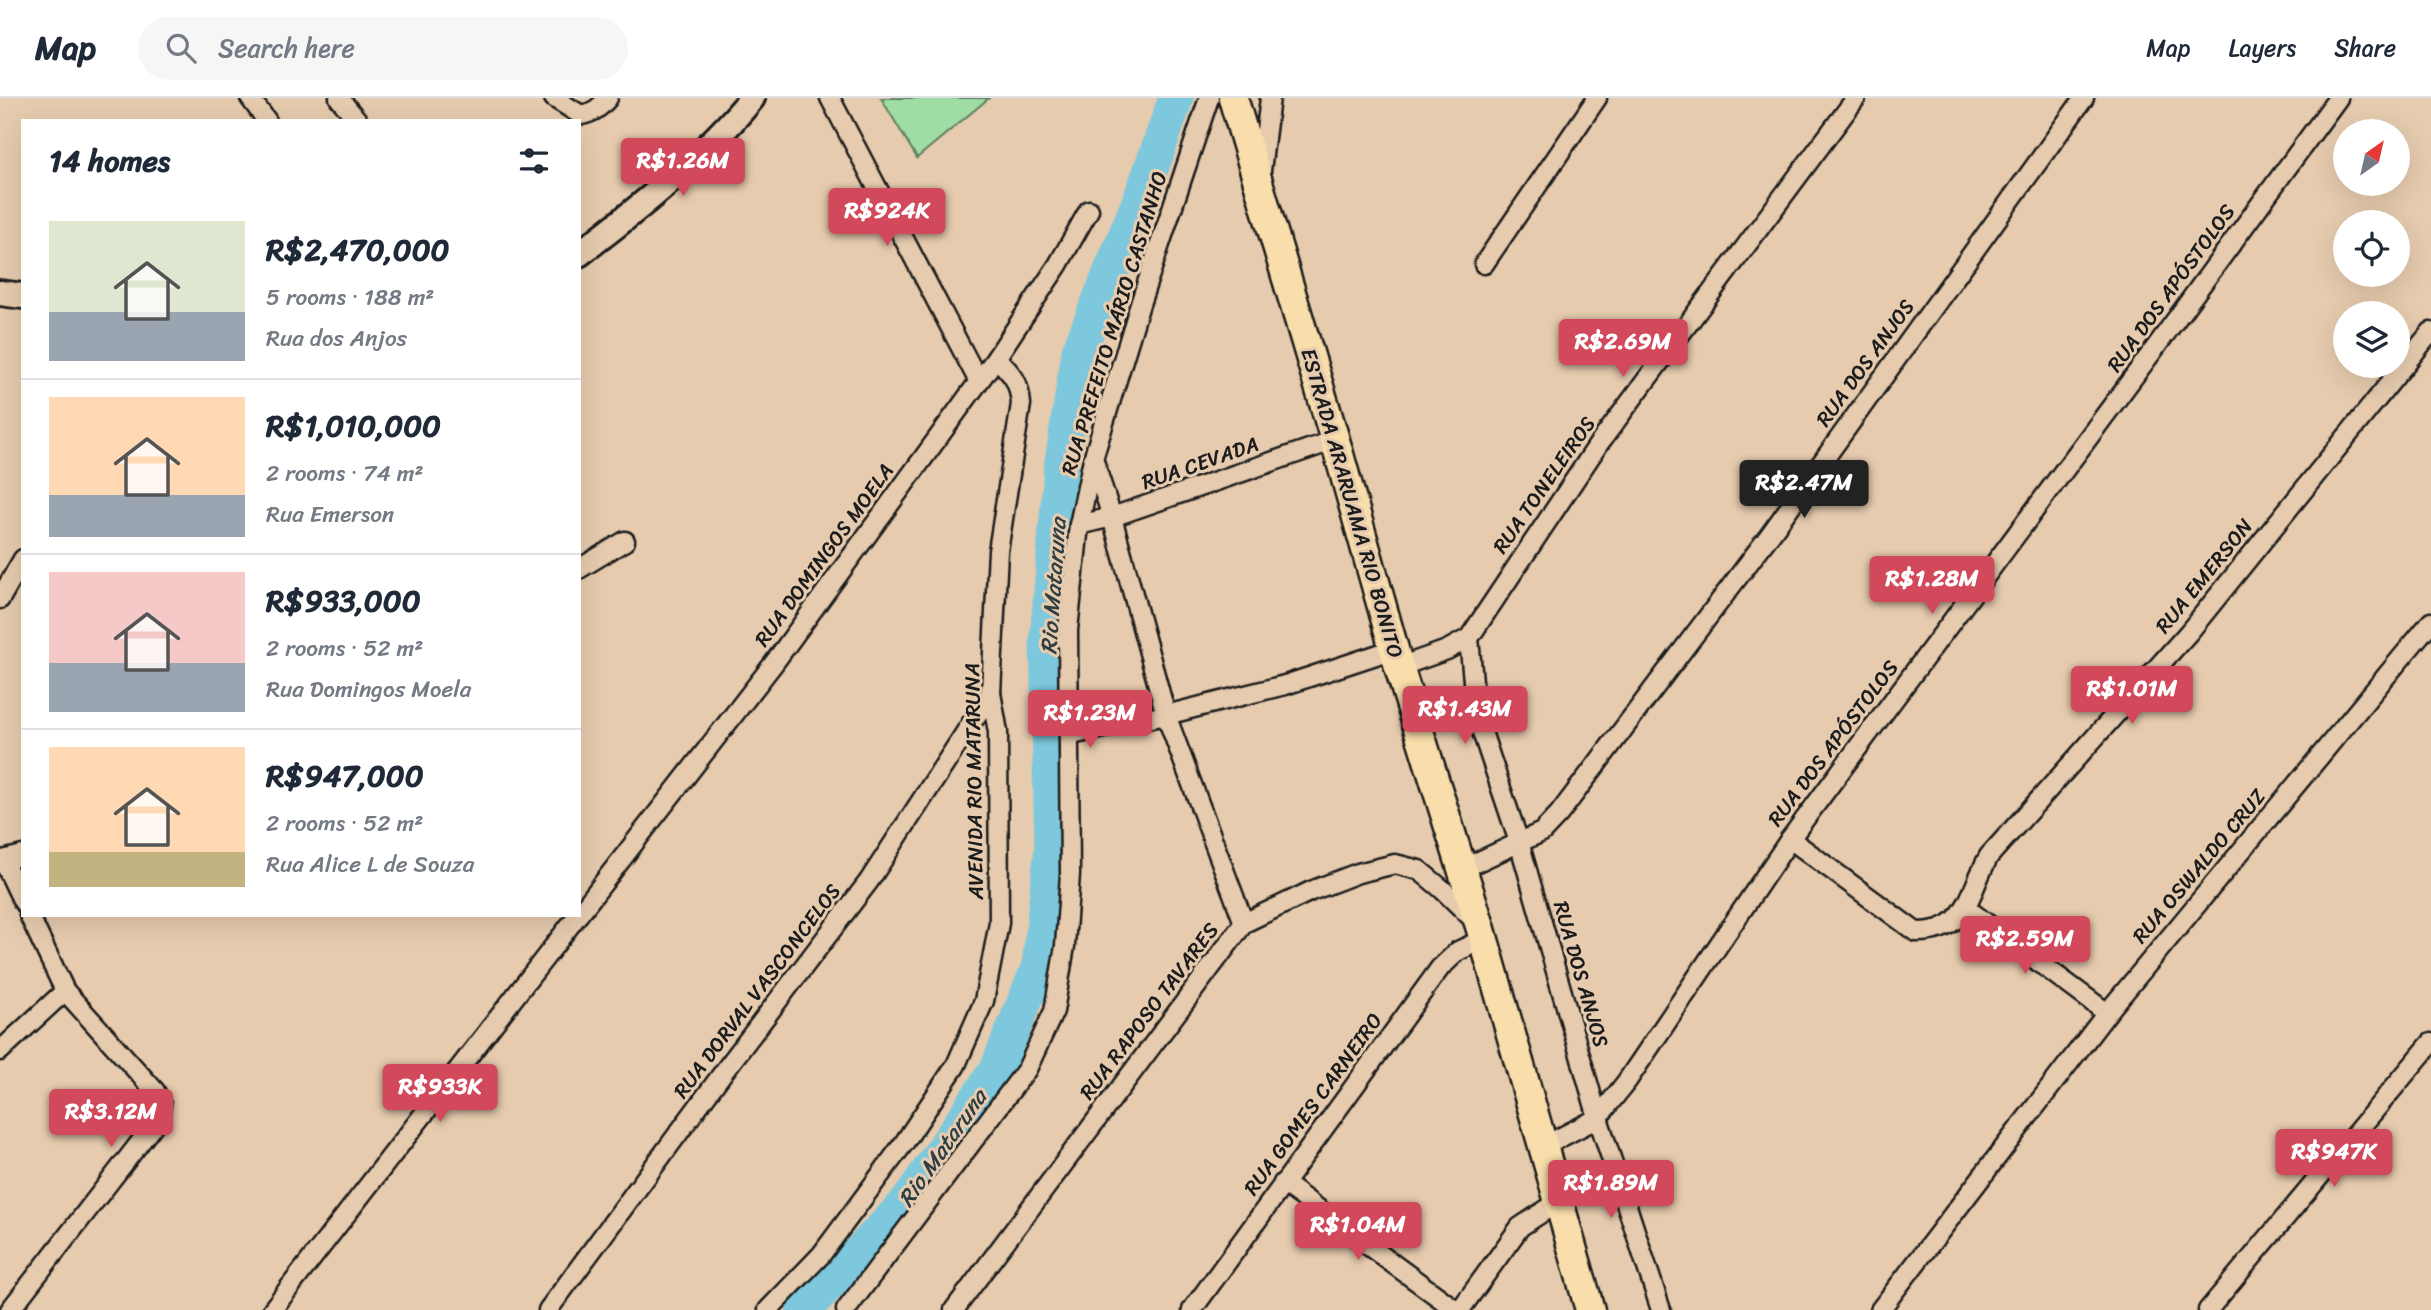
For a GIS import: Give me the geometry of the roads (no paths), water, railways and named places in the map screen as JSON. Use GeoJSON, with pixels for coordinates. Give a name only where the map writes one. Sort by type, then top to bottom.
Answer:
{"type":"FeatureCollection","features":[{"type":"Feature","properties":{"kind":"main road","name":"ESTRADA ARARUAMA RIO BONITO"},"geometry":{"type":"LineString","coordinates":[[1236,108],[1335,440],[1396,658],[1482,932],[1590,1310]]}},
{"type":"Feature","properties":{"kind":"street"},"geometry":{"type":"LineString","coordinates":[[250,98],[266,119]]}},
{"type":"Feature","properties":{"kind":"street"},"geometry":{"type":"LineString","coordinates":[[338,98],[356,119]]}},
{"type":"Feature","properties":{"kind":"street"},"geometry":{"type":"LineString","coordinates":[[554,98],[581,115],[589,114],[608,98]]}},
{"type":"Feature","properties":{"kind":"street"},"geometry":{"type":"LineString","coordinates":[[830,98],[978,380]]}},
{"type":"Feature","properties":{"kind":"street","name":"RUA PREFEITO MÁRIO CASTANHO"},"geometry":{"type":"LineString","coordinates":[[846,1310],[1027,1069],[1054,1011],[1065,946],[1069,886],[1071,735],[1068,630],[1079,525],[1093,459],[1140,304],[1209,98]]}},
{"type":"Feature","properties":{"kind":"street"},"geometry":{"type":"LineString","coordinates":[[1260,188],[1270,98]]}},
{"type":"Feature","properties":{"kind":"street"},"geometry":{"type":"LineString","coordinates":[[1484,264],[1597,98]]}},
{"type":"Feature","properties":{"kind":"street","name":"RUA TONELEIROS"},"geometry":{"type":"LineString","coordinates":[[1469,638],[1598,445],[1856,98]]}},
{"type":"Feature","properties":{"kind":"street","name":"RUA DOS ANJOS"},"geometry":{"type":"LineString","coordinates":[[1462,869],[1542,832],[1559,814],[1769,536],[2084,98]]}},
{"type":"Feature","properties":{"kind":"street","name":"RUA DOS APÓSTOLOS"},"geometry":{"type":"LineString","coordinates":[[1542,1147],[1598,1118],[1626,1082],[1790,839],[2338,98]]}},
{"type":"Feature","properties":{"kind":"street"},"geometry":{"type":"LineString","coordinates":[[581,252],[659,189],[727,126],[747,100]]}},
{"type":"Feature","properties":{"kind":"street","name":"RUA DOMINGOS MOELA"},"geometry":{"type":"LineString","coordinates":[[581,911],[774,663],[996,358],[1058,265],[1089,210]]}},
{"type":"Feature","properties":{"kind":"street"},"geometry":{"type":"LineString","coordinates":[[0,293],[21,296]]}},
{"type":"Feature","properties":{"kind":"street","name":"RUA EMERSON"},"geometry":{"type":"LineString","coordinates":[[1790,839],[1916,932],[1935,933],[1949,925],[1966,908],[1978,875],[1989,856],[2189,632],[2431,332]]}},
{"type":"Feature","properties":{"kind":"street","name":"AVENIDA RIO MATARUNA"},"geometry":{"type":"LineString","coordinates":[[768,1310],[821,1255],[904,1143],[956,1065],[984,1001],[999,923],[1000,777],[998,732],[991,693],[998,551],[1021,404],[1019,388],[1013,375],[996,358]]}},
{"type":"Feature","properties":{"kind":"street","name":"RUA CEVADA"},"geometry":{"type":"LineString","coordinates":[[1079,525],[1112,517],[1335,440]]}},
{"type":"Feature","properties":{"kind":"street"},"geometry":{"type":"LineString","coordinates":[[1093,459],[1112,517],[1166,715],[1244,923]]}},
{"type":"Feature","properties":{"kind":"street"},"geometry":{"type":"LineString","coordinates":[[581,568],[625,541]]}},
{"type":"Feature","properties":{"kind":"street"},"geometry":{"type":"LineString","coordinates":[[0,598],[21,562]]}},
{"type":"Feature","properties":{"kind":"street","name":"RUA OSWALDO CRUZ"},"geometry":{"type":"LineString","coordinates":[[1880,1310],[2107,1013],[2431,622]]}},
{"type":"Feature","properties":{"kind":"street"},"geometry":{"type":"LineString","coordinates":[[1071,735],[1166,715],[1396,658],[1447,650],[1469,638],[1476,714],[1485,747],[1520,842]]}},
{"type":"Feature","properties":{"kind":"street","name":"RUA DORVAL VASCONCELOS"},"geometry":{"type":"LineString","coordinates":[[548,1310],[869,881],[991,693]]}},
{"type":"Feature","properties":{"kind":"street","name":"RUA DOS ANJOS"},"geometry":{"type":"LineString","coordinates":[[1520,842],[1598,1118]]}},
{"type":"Feature","properties":{"kind":"street"},"geometry":{"type":"LineString","coordinates":[[21,855],[2,858],[21,898]]}},
{"type":"Feature","properties":{"kind":"street","name":"RUA RAPOSO TAVARES"},"geometry":{"type":"LineString","coordinates":[[954,1310],[1244,923],[1311,891],[1358,873],[1395,864],[1419,870],[1442,889],[1482,932]]}},
{"type":"Feature","properties":{"kind":"street"},"geometry":{"type":"LineString","coordinates":[[1966,908],[2107,1013]]}},
{"type":"Feature","properties":{"kind":"street"},"geometry":{"type":"LineString","coordinates":[[10,1310],[159,1118],[161,1105],[155,1091],[65,991],[30,917]]}},
{"type":"Feature","properties":{"kind":"street","name":"RUA DOMINGOS MOELA"},"geometry":{"type":"LineString","coordinates":[[272,1310],[577,917]]}},
{"type":"Feature","properties":{"kind":"street","name":"RUA GOMES CARNEIRO"},"geometry":{"type":"LineString","coordinates":[[1192,1310],[1440,968],[1482,932]]}},
{"type":"Feature","properties":{"kind":"street"},"geometry":{"type":"LineString","coordinates":[[0,1051],[65,991]]}},
{"type":"Feature","properties":{"kind":"street"},"geometry":{"type":"LineString","coordinates":[[2208,1310],[2431,1043]]}},
{"type":"Feature","properties":{"kind":"street"},"geometry":{"type":"LineString","coordinates":[[1598,1118],[1661,1310]]}},
{"type":"Feature","properties":{"kind":"street"},"geometry":{"type":"LineString","coordinates":[[1283,1183],[1458,1310],[1520,1227],[1558,1202]]}},
{"type":"Feature","properties":{"kind":"waterway","name":"Rio Mataruna"},"geometry":{"type":"LineString","coordinates":[[804,1310],[909,1200],[997,1069],[1039,966],[1052,847],[1047,640],[1061,469],[1079,351],[1144,189],[1176,98]]}}]}
